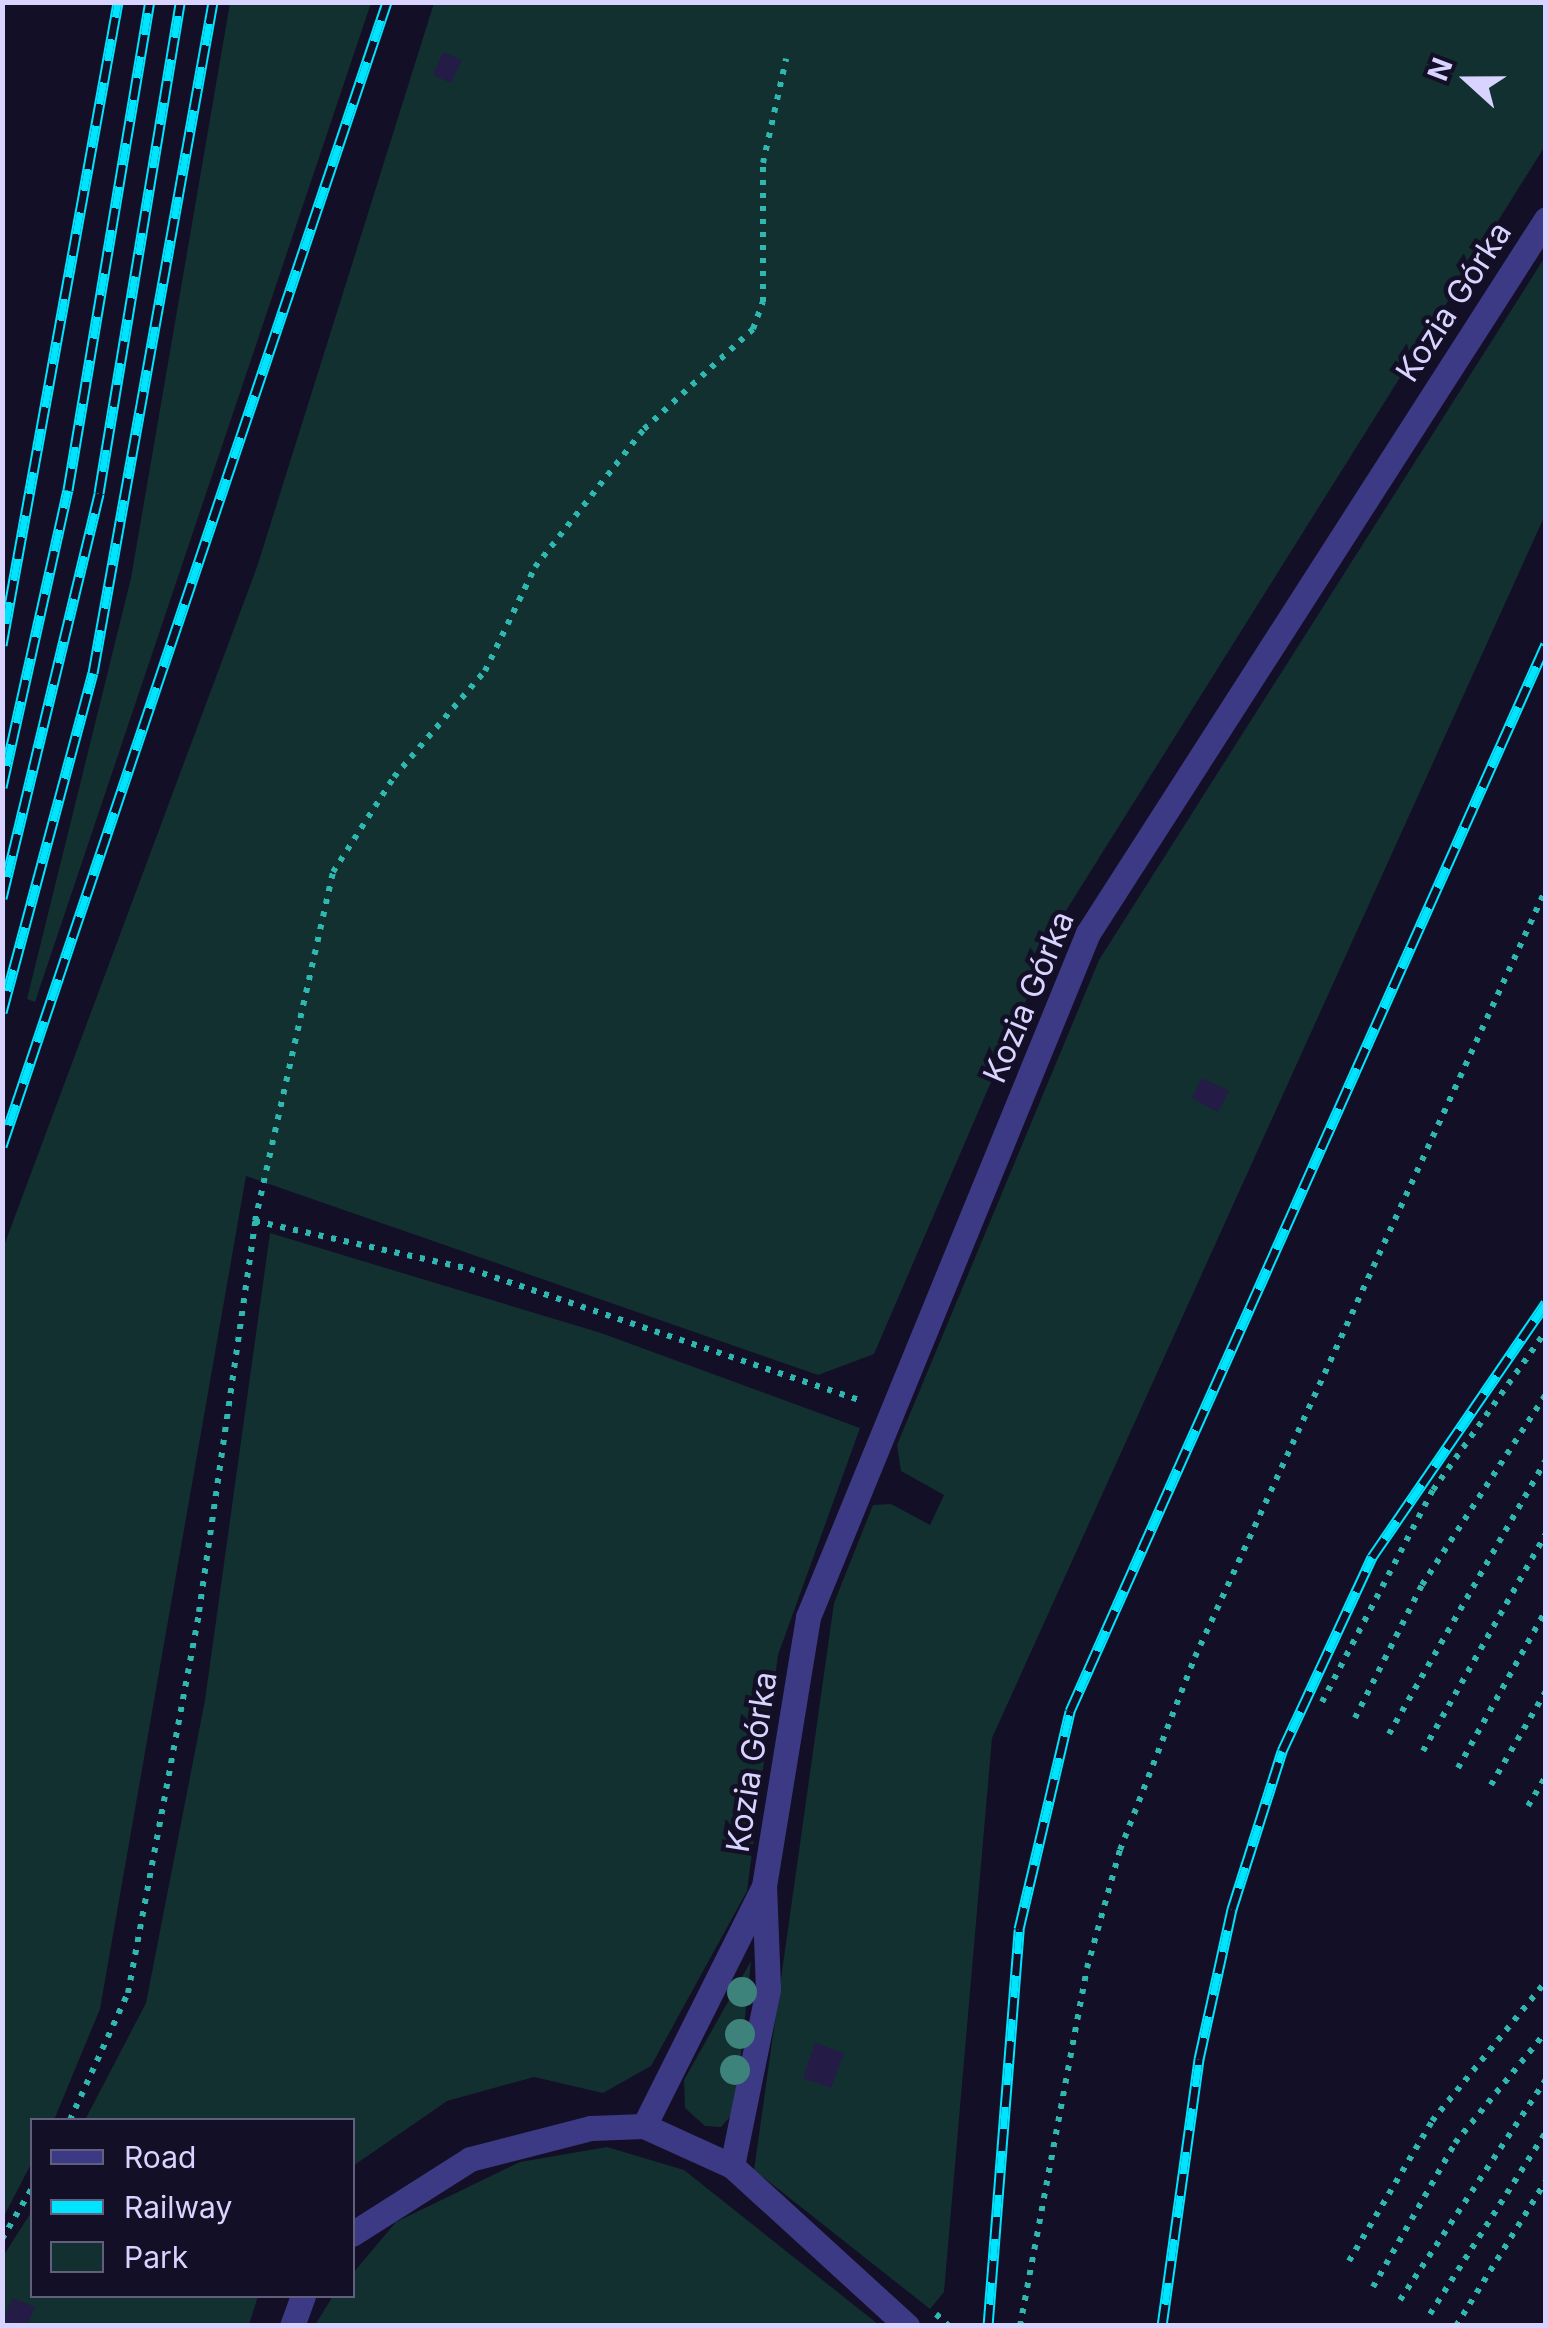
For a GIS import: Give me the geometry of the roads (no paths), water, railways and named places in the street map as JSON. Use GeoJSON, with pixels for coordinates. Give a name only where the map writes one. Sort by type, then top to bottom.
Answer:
{"type":"FeatureCollection","features":[{"type":"Feature","properties":{"kind":"street","name":"Kozia Górka"},"geometry":{"type":"LineString","coordinates":[[732,2166],[768,1989],[764,1886],[808,1617],[1088,933],[1546,219]]}},
{"type":"Feature","properties":{"kind":"street","name":"Kozia Górka"},"geometry":{"type":"LineString","coordinates":[[644,2126],[764,1886]]}},
{"type":"Feature","properties":{"kind":"street"},"geometry":{"type":"LineString","coordinates":[[355,2232],[470,2159],[590,2128],[644,2126],[732,2166],[907,2326]]}},
{"type":"Feature","properties":{"kind":"street"},"geometry":{"type":"LineString","coordinates":[[292,2326],[302,2298]]}},
{"type":"Feature","properties":{"kind":"railway"},"geometry":{"type":"LineString","coordinates":[[2,645],[118,2]]}},
{"type":"Feature","properties":{"kind":"railway"},"geometry":{"type":"LineString","coordinates":[[2,787],[68,490],[150,2]]}},
{"type":"Feature","properties":{"kind":"railway"},"geometry":{"type":"LineString","coordinates":[[2,898],[99,493],[180,2]]}},
{"type":"Feature","properties":{"kind":"railway"},"geometry":{"type":"LineString","coordinates":[[2,1012],[93,673],[213,2]]}},
{"type":"Feature","properties":{"kind":"railway"},"geometry":{"type":"LineString","coordinates":[[2,1146],[387,2]]}},
{"type":"Feature","properties":{"kind":"railway"},"geometry":{"type":"LineString","coordinates":[[988,2326],[1019,1929],[1070,1711],[1546,644]]}},
{"type":"Feature","properties":{"kind":"railway"},"geometry":{"type":"LineString","coordinates":[[1162,2326],[1199,2059],[1232,1909],[1282,1751],[1372,1557],[1546,1303]]}}]}
